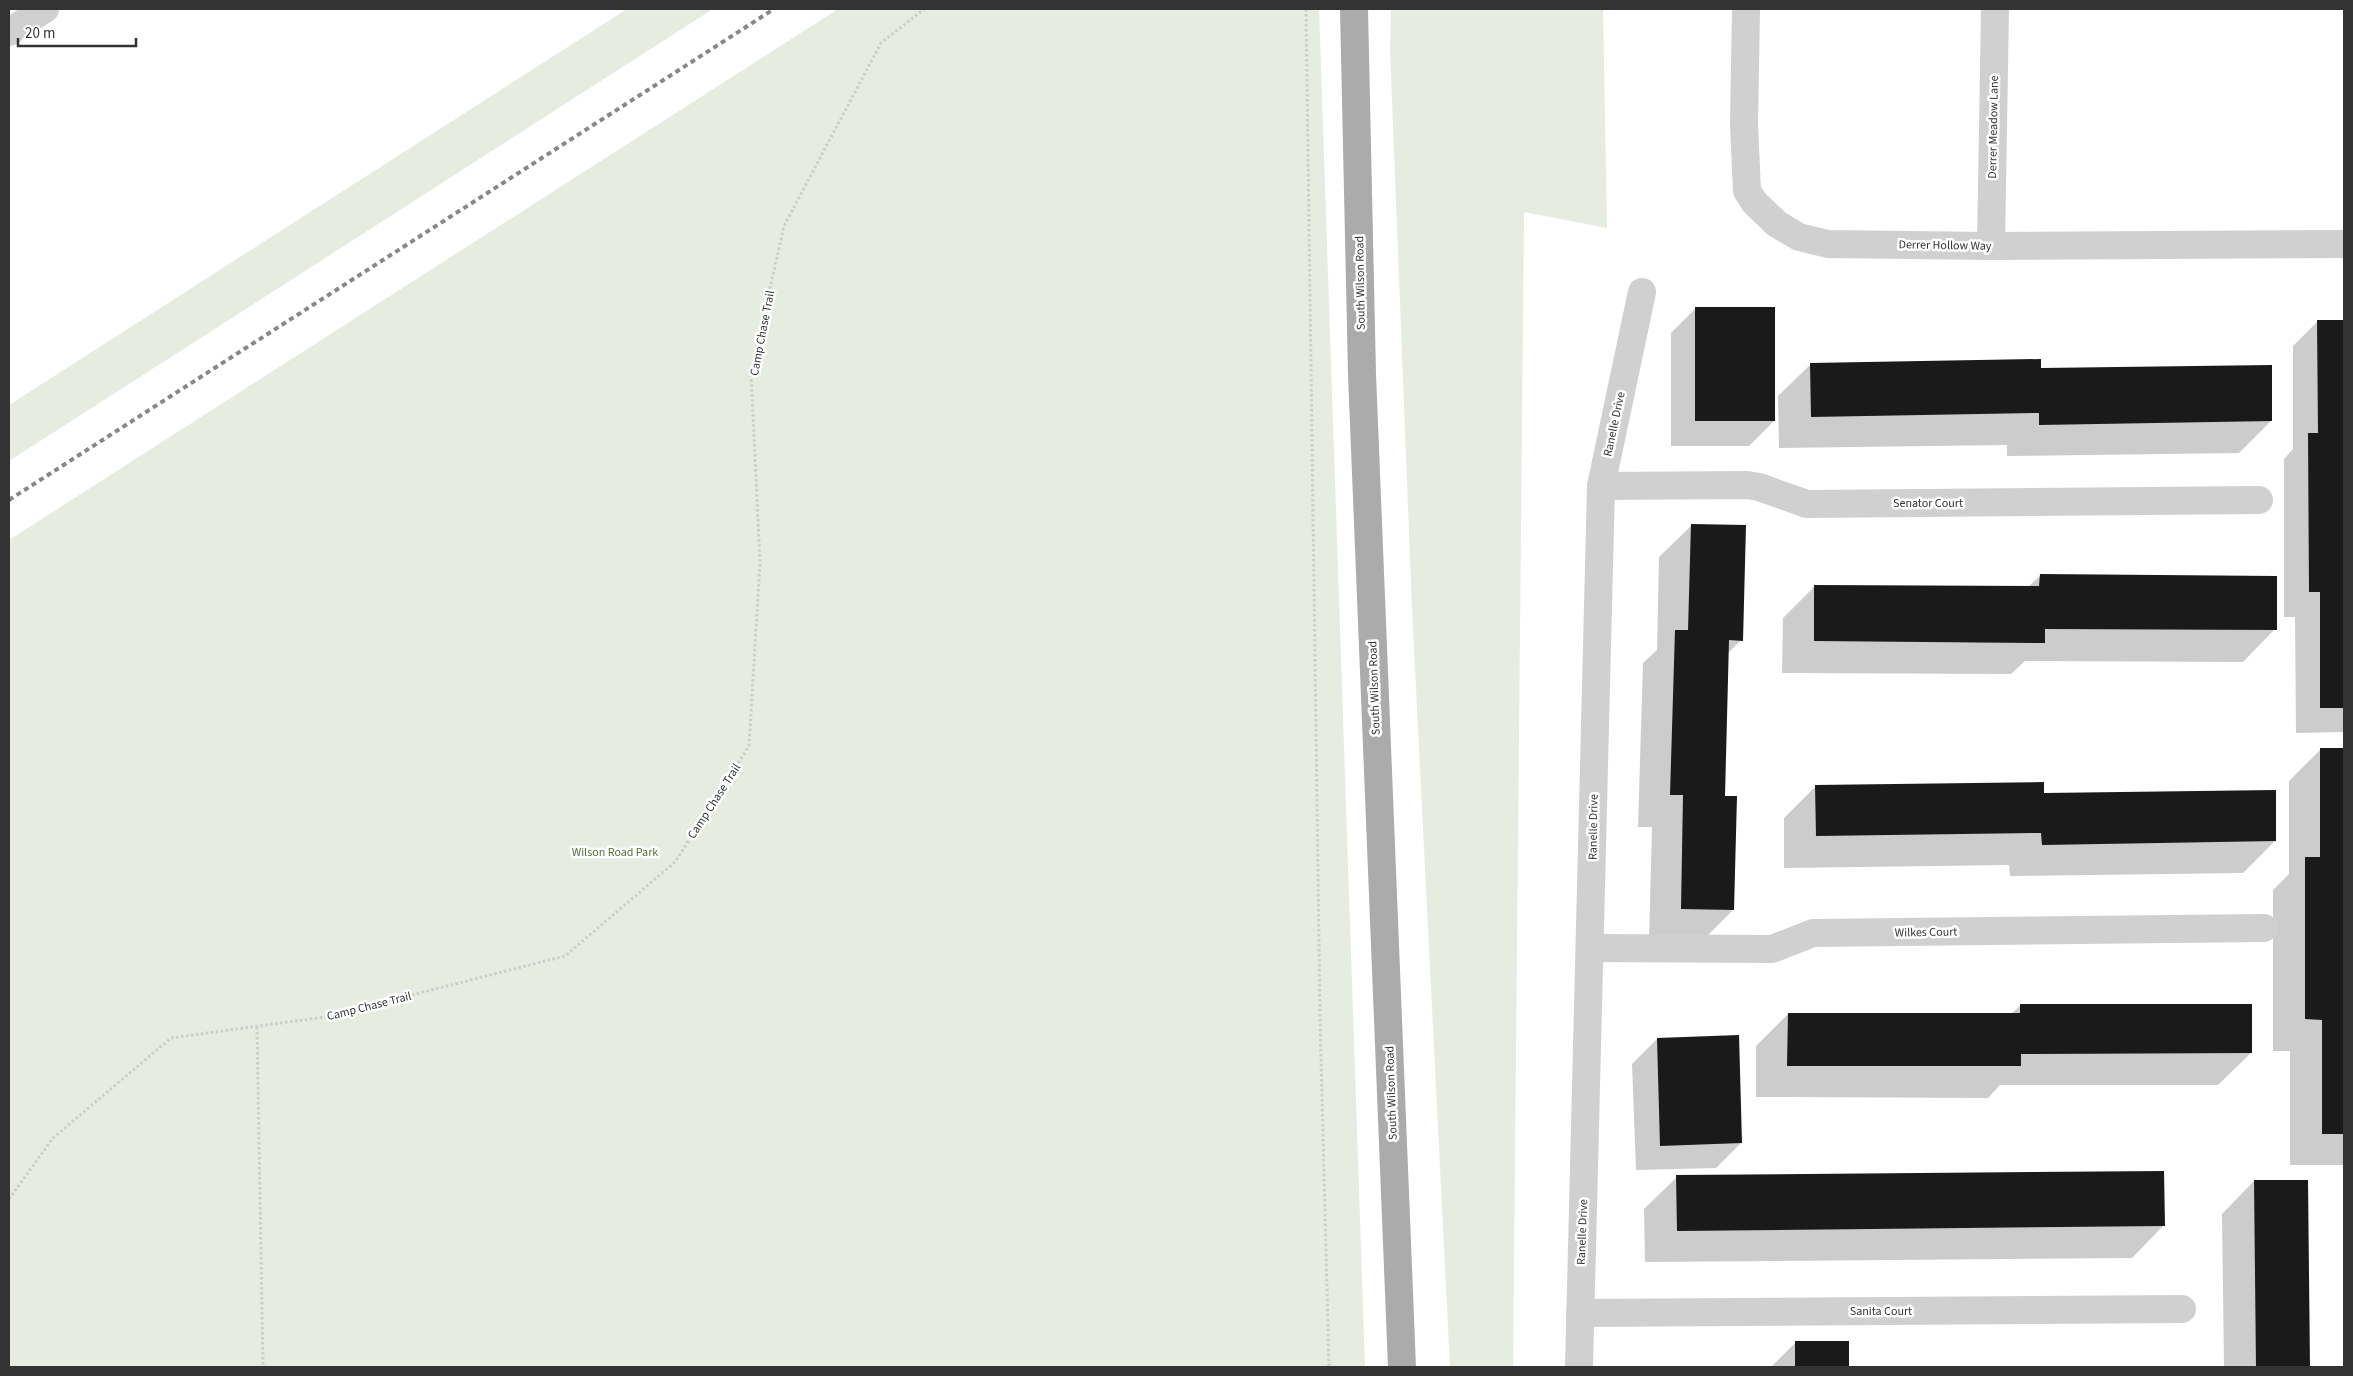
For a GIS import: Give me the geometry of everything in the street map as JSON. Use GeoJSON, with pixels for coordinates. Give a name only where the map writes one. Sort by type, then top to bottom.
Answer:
{"type":"FeatureCollection","features":[{"type":"Feature","properties":{"kind":"main road","name":"South Wilson Road"},"geometry":{"type":"LineString","coordinates":[[1354,9],[1362,374],[1402,1367]]}},
{"type":"Feature","properties":{"kind":"street"},"geometry":{"type":"LineString","coordinates":[[13,22],[45,9]]}},
{"type":"Feature","properties":{"kind":"street","name":"Derrer Hollow Way"},"geometry":{"type":"LineString","coordinates":[[1746,9],[1744,124],[1747,191],[1755,203],[1777,224],[1799,238],[1828,244],[1991,246],[2344,244]]}},
{"type":"Feature","properties":{"kind":"street","name":"Derrer Meadow Lane"},"geometry":{"type":"LineString","coordinates":[[1991,246],[1995,9]]}},
{"type":"Feature","properties":{"kind":"street","name":"Ranelle Drive"},"geometry":{"type":"LineString","coordinates":[[1579,1367],[1591,948],[1601,486],[1642,292]]}},
{"type":"Feature","properties":{"kind":"street","name":"Senator Court"},"geometry":{"type":"LineString","coordinates":[[1601,486],[1747,485],[1759,487],[1807,504],[2259,500]]}},
{"type":"Feature","properties":{"kind":"street","name":"Wilkes Court"},"geometry":{"type":"LineString","coordinates":[[1591,948],[1772,950],[1813,933],[2264,928]]}},
{"type":"Feature","properties":{"kind":"street","name":"Sanita Court"},"geometry":{"type":"LineString","coordinates":[[1580,1314],[2182,1309]]}},
{"type":"Feature","properties":{"kind":"path","name":"Camp Chase Trail"},"geometry":{"type":"LineString","coordinates":[[9,1200],[53,1138],[170,1038],[325,1017],[565,956],[675,862],[749,746],[760,563],[752,372],[784,226],[881,43],[924,9]]}},
{"type":"Feature","properties":{"kind":"path"},"geometry":{"type":"LineString","coordinates":[[1306,9],[1320,1017],[1329,1367]]}},
{"type":"Feature","properties":{"kind":"path"},"geometry":{"type":"LineString","coordinates":[[257,1027],[263,1367]]}},
{"type":"Feature","properties":{"kind":"green space"},"geometry":{"type":"Polygon","coordinates":[[[627,9],[713,9],[9,461],[9,405],[627,9]]]}},
{"type":"Feature","properties":{"kind":"green space","name":"Wilson Road Park"},"geometry":{"type":"Polygon","coordinates":[[[838,9],[1319,9],[1365,1367],[9,1367],[9,540],[838,9]]]}},
{"type":"Feature","properties":{"kind":"green space"},"geometry":{"type":"Polygon","coordinates":[[[1391,9],[1603,9],[1607,228],[1524,212],[1513,1367],[1450,1367],[1412,608],[1390,49],[1391,9]]]}},
{"type":"Feature","properties":{"kind":"building"},"geometry":{"type":"Polygon","coordinates":[[[1695,307],[1775,307],[1775,421],[1695,421],[1695,307]]]}},
{"type":"Feature","properties":{"kind":"building"},"geometry":{"type":"Polygon","coordinates":[[[2317,320],[2344,320],[2344,708],[2320,708],[2320,592],[2309,592],[2308,433],[2318,433],[2317,320]]]}},
{"type":"Feature","properties":{"kind":"building"},"geometry":{"type":"Polygon","coordinates":[[[2041,359],[2041,368],[2272,365],[2272,421],[2039,425],[2039,413],[1811,417],[1810,363],[2041,359]]]}},
{"type":"Feature","properties":{"kind":"building"},"geometry":{"type":"Polygon","coordinates":[[[1691,524],[1746,525],[1743,641],[1729,640],[1725,796],[1737,796],[1734,910],[1681,909],[1683,795],[1670,795],[1675,630],[1688,630],[1691,524]]]}},
{"type":"Feature","properties":{"kind":"building"},"geometry":{"type":"Polygon","coordinates":[[[2040,574],[2277,576],[2277,630],[2045,629],[2045,643],[1814,641],[1814,585],[2039,586],[2040,574]]]}},
{"type":"Feature","properties":{"kind":"building"},"geometry":{"type":"Polygon","coordinates":[[[2320,748],[2344,748],[2344,1134],[2322,1134],[2322,1020],[2305,1019],[2305,857],[2320,857],[2320,748]]]}},
{"type":"Feature","properties":{"kind":"building"},"geometry":{"type":"Polygon","coordinates":[[[2044,782],[2044,793],[2276,790],[2276,841],[2042,845],[2041,833],[1816,836],[1815,785],[2044,782]]]}},
{"type":"Feature","properties":{"kind":"building"},"geometry":{"type":"Polygon","coordinates":[[[2020,1004],[2252,1004],[2252,1053],[2021,1054],[2021,1066],[1787,1066],[1788,1013],[2020,1013],[2020,1004]]]}},
{"type":"Feature","properties":{"kind":"building"},"geometry":{"type":"Polygon","coordinates":[[[1739,1035],[1742,1143],[1660,1146],[1657,1038],[1739,1035]]]}},
{"type":"Feature","properties":{"kind":"building"},"geometry":{"type":"Polygon","coordinates":[[[2164,1171],[2165,1226],[1677,1231],[1676,1175],[2164,1171]]]}},
{"type":"Feature","properties":{"kind":"building"},"geometry":{"type":"Polygon","coordinates":[[[2254,1180],[2308,1180],[2310,1367],[2256,1367],[2254,1180]]]}},
{"type":"Feature","properties":{"kind":"building"},"geometry":{"type":"Polygon","coordinates":[[[1795,1341],[1849,1341],[1849,1367],[1795,1367],[1795,1341]]]}},
{"type":"Feature","properties":{"kind":"railway"},"geometry":{"type":"LineString","coordinates":[[9,500],[774,9]]}}]}
